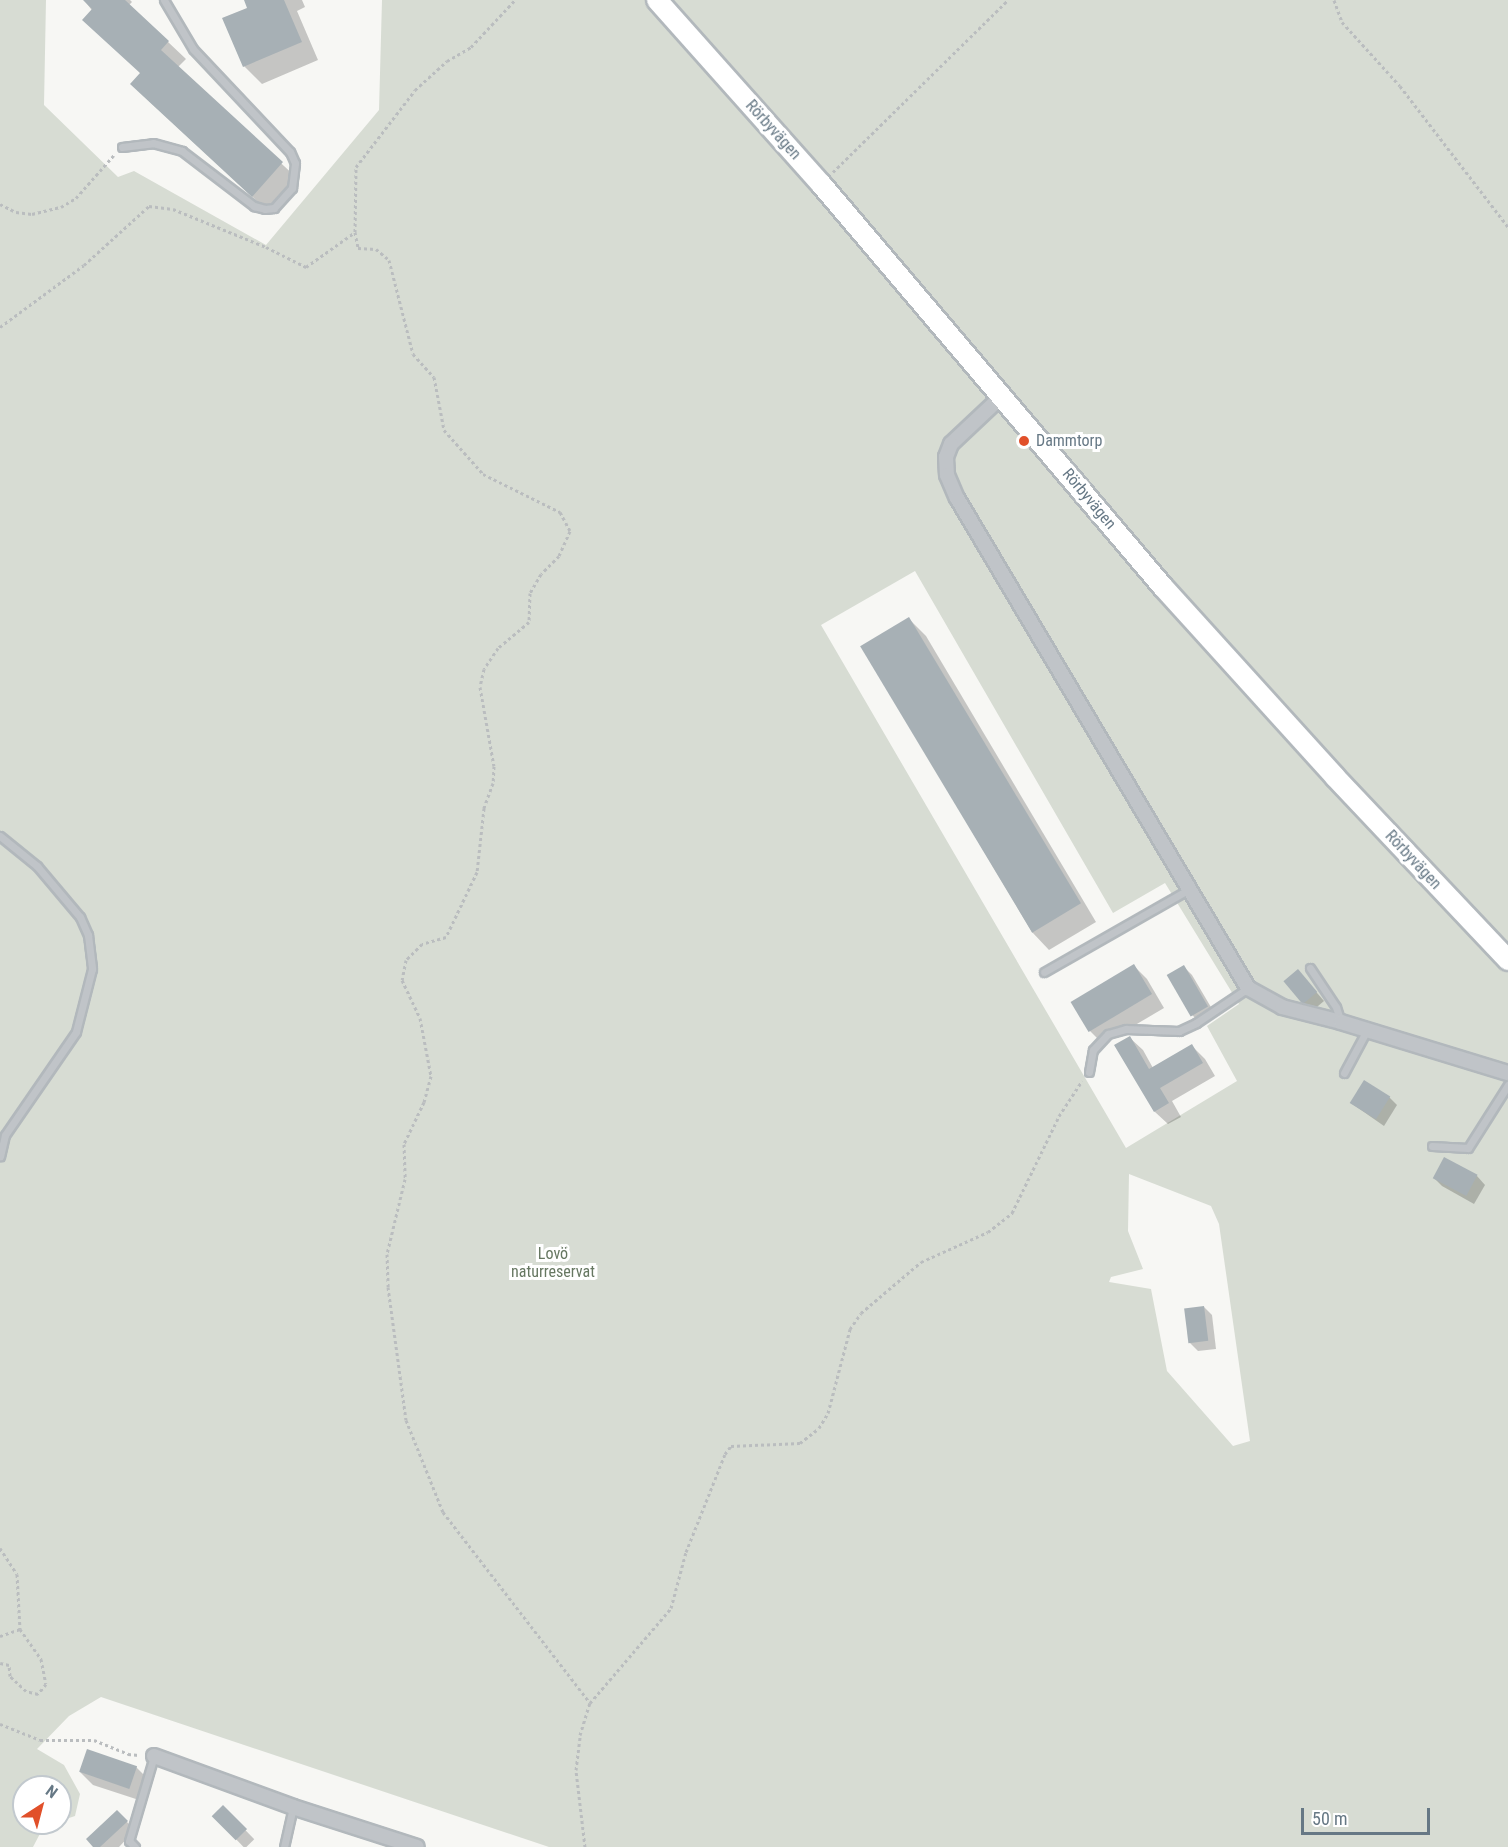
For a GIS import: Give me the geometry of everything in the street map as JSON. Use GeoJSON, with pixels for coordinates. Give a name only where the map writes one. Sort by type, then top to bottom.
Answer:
{"type":"FeatureCollection","features":[{"type":"Feature","properties":{"kind":"street","name":"Rörbyvägen"},"geometry":{"type":"LineString","coordinates":[[657,0],[821,184],[1163,587],[1335,777],[1508,960]]}},
{"type":"Feature","properties":{"kind":"street"},"geometry":{"type":"LineString","coordinates":[[1003,396],[951,444],[946,457],[947,475],[957,498],[1248,988],[1282,1007],[1341,1022],[1508,1073]]}},
{"type":"Feature","properties":{"kind":"street"},"geometry":{"type":"LineString","coordinates":[[154,1756],[293,1808],[417,1847]]}},
{"type":"Feature","properties":{"kind":"lane"},"geometry":{"type":"LineString","coordinates":[[122,147],[153,143],[182,151],[254,206],[265,209],[274,208],[292,188],[295,163],[290,152],[193,50],[164,0]]}},
{"type":"Feature","properties":{"kind":"lane"},"geometry":{"type":"LineString","coordinates":[[0,836],[37,866],[80,917],[88,935],[92,969],[76,1032],[5,1135],[0,1156]]}},
{"type":"Feature","properties":{"kind":"lane"},"geometry":{"type":"LineString","coordinates":[[1044,972],[1188,890]]}},
{"type":"Feature","properties":{"kind":"lane"},"geometry":{"type":"LineString","coordinates":[[1310,968],[1336,1007],[1341,1022]]}},
{"type":"Feature","properties":{"kind":"lane"},"geometry":{"type":"LineString","coordinates":[[1089,1072],[1094,1050],[1108,1034],[1126,1029],[1179,1031],[1196,1023],[1248,988]]}},
{"type":"Feature","properties":{"kind":"lane"},"geometry":{"type":"LineString","coordinates":[[1344,1073],[1366,1030]]}},
{"type":"Feature","properties":{"kind":"lane"},"geometry":{"type":"LineString","coordinates":[[1432,1146],[1468,1148],[1508,1085]]}},
{"type":"Feature","properties":{"kind":"lane"},"geometry":{"type":"LineString","coordinates":[[135,1847],[129,1841],[154,1756]]}},
{"type":"Feature","properties":{"kind":"lane"},"geometry":{"type":"LineString","coordinates":[[284,1847],[293,1808]]}},
{"type":"Feature","properties":{"kind":"path"},"geometry":{"type":"LineString","coordinates":[[515,0],[471,47],[447,61],[415,90],[356,167],[355,232],[358,248],[376,249],[389,260],[413,354],[434,376],[444,430],[483,474],[560,512],[570,531],[559,556],[541,574],[530,593],[529,622],[498,648],[484,669],[480,687],[494,774],[484,808],[477,872],[446,938],[422,944],[406,960],[402,980],[420,1018],[431,1076],[424,1102],[404,1144],[405,1179],[387,1254],[388,1287],[406,1420],[443,1512],[590,1703]]}},
{"type":"Feature","properties":{"kind":"path"},"geometry":{"type":"LineString","coordinates":[[821,184],[1008,0]]}},
{"type":"Feature","properties":{"kind":"path"},"geometry":{"type":"LineString","coordinates":[[1334,0],[1342,22],[1400,86],[1508,227]]}},
{"type":"Feature","properties":{"kind":"path"},"geometry":{"type":"LineString","coordinates":[[0,204],[16,212],[32,214],[61,207],[76,198],[122,147]]}},
{"type":"Feature","properties":{"kind":"path"},"geometry":{"type":"LineString","coordinates":[[0,327],[84,265],[149,206],[173,209],[266,247],[306,267],[355,232]]}},
{"type":"Feature","properties":{"kind":"path"},"geometry":{"type":"LineString","coordinates":[[585,1847],[576,1770],[580,1735],[590,1703],[671,1608],[686,1552],[725,1454],[731,1446],[800,1443],[819,1428],[828,1413],[850,1329],[861,1313],[921,1262],[988,1232],[1011,1213],[1059,1116],[1089,1072]]}},
{"type":"Feature","properties":{"kind":"path"},"geometry":{"type":"LineString","coordinates":[[0,1548],[17,1574],[20,1629],[41,1659],[46,1684],[44,1688],[38,1694],[26,1691],[10,1676],[9,1665],[0,1663]]}},
{"type":"Feature","properties":{"kind":"path"},"geometry":{"type":"LineString","coordinates":[[0,1636],[20,1629]]}},
{"type":"Feature","properties":{"kind":"path"},"geometry":{"type":"LineString","coordinates":[[0,1724],[40,1740],[94,1740],[128,1754],[154,1756]]}},
{"type":"Feature","properties":{"kind":"green space","name":"Lovö naturreservat"},"geometry":{"type":"Polygon","coordinates":[[[0,0],[46,0],[44,105],[118,177],[134,171],[266,245],[379,110],[382,0],[1508,0],[1508,1847],[549,1847],[101,1697],[69,1716],[37,1749],[64,1765],[70,1775],[12,1775],[12,1835],[39,1835],[33,1847],[0,1847],[0,0]],[[915,571],[821,625],[1126,1148],[1237,1081],[1207,1026],[1239,1004],[1165,883],[1113,913],[915,571]],[[1129,1174],[1128,1231],[1143,1269],[1111,1277],[1109,1282],[1151,1289],[1167,1371],[1233,1446],[1250,1441],[1219,1224],[1211,1206],[1129,1174]]]}},
{"type":"Feature","properties":{"kind":"green space","name":"Lovö naturreservat"},"geometry":{"type":"Polygon","coordinates":[[[72,1780],[80,1794],[75,1816],[72,1817],[72,1780]]]}},
{"type":"Feature","properties":{"kind":"building"},"geometry":{"type":"Polygon","coordinates":[[[83,0],[125,0],[169,41],[161,50],[283,162],[252,197],[130,84],[140,73],[82,20],[92,9],[83,0]]]}},
{"type":"Feature","properties":{"kind":"building"},"geometry":{"type":"Polygon","coordinates":[[[244,0],[284,0],[302,42],[243,67],[222,18],[247,8],[244,0]]]}},
{"type":"Feature","properties":{"kind":"building"},"geometry":{"type":"Polygon","coordinates":[[[909,617],[1081,903],[1032,933],[860,646],[909,617]]]}},
{"type":"Feature","properties":{"kind":"building"},"geometry":{"type":"Polygon","coordinates":[[[1134,964],[1152,994],[1089,1032],[1071,1002],[1134,964]]]}},
{"type":"Feature","properties":{"kind":"building"},"geometry":{"type":"Polygon","coordinates":[[[1184,965],[1208,1007],[1191,1017],[1167,975],[1184,965]]]}},
{"type":"Feature","properties":{"kind":"building"},"geometry":{"type":"Polygon","coordinates":[[[1298,969],[1317,992],[1303,1004],[1283,981],[1298,969]]]}},
{"type":"Feature","properties":{"kind":"building"},"geometry":{"type":"Polygon","coordinates":[[[1130,1036],[1149,1069],[1192,1044],[1203,1063],[1160,1088],[1169,1103],[1154,1112],[1114,1045],[1130,1036]]]}},
{"type":"Feature","properties":{"kind":"building"},"geometry":{"type":"Polygon","coordinates":[[[1364,1080],[1390,1096],[1376,1119],[1350,1103],[1364,1080]]]}},
{"type":"Feature","properties":{"kind":"building"},"geometry":{"type":"Polygon","coordinates":[[[1444,1157],[1478,1175],[1466,1196],[1433,1178],[1444,1157]]]}},
{"type":"Feature","properties":{"kind":"building"},"geometry":{"type":"Polygon","coordinates":[[[1204,1306],[1208,1341],[1188,1343],[1184,1308],[1204,1306]]]}},
{"type":"Feature","properties":{"kind":"building"},"geometry":{"type":"Polygon","coordinates":[[[87,1749],[137,1766],[129,1789],[79,1772],[87,1749]]]}},
{"type":"Feature","properties":{"kind":"building"},"geometry":{"type":"Polygon","coordinates":[[[223,1805],[247,1829],[236,1840],[212,1816],[223,1805]]]}},
{"type":"Feature","properties":{"kind":"building"},"geometry":{"type":"Polygon","coordinates":[[[117,1810],[128,1821],[100,1847],[93,1847],[86,1839],[117,1810]]]}},
{"type":"Feature","properties":{"kind":"place","name":"Dammtorp"},"geometry":{"type":"Point","coordinates":[1024,441]}}]}
